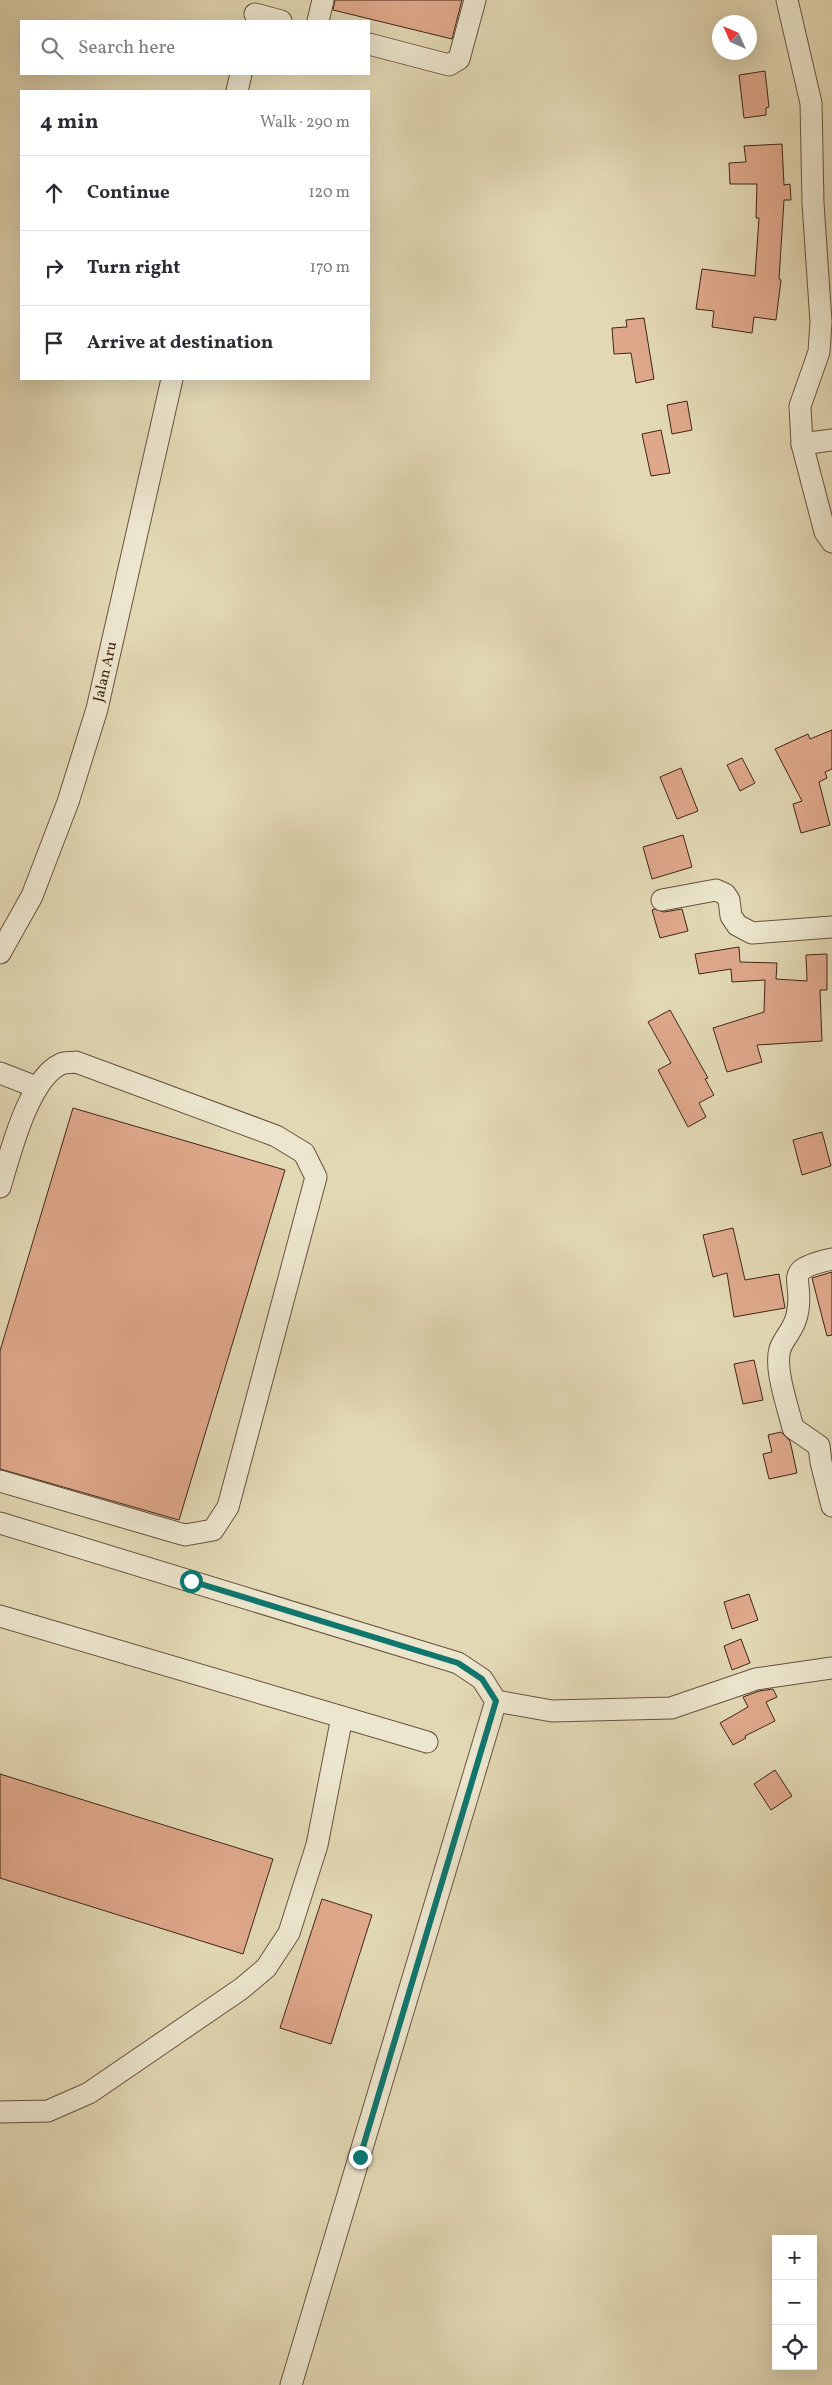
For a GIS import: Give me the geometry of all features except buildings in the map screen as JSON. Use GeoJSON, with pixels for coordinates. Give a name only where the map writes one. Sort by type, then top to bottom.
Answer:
{"type":"FeatureCollection","features":[{"type":"Feature","properties":{"kind":"street"},"geometry":{"type":"LineString","coordinates":[[318,20],[323,0]]}},
{"type":"Feature","properties":{"kind":"street"},"geometry":{"type":"LineString","coordinates":[[370,44],[449,65],[459,59],[475,0]]}},
{"type":"Feature","properties":{"kind":"street"},"geometry":{"type":"LineString","coordinates":[[787,0],[811,103],[823,201],[819,352],[800,406],[802,444],[825,532],[832,542]]}},
{"type":"Feature","properties":{"kind":"street"},"geometry":{"type":"LineString","coordinates":[[255,12],[278,20]]}},
{"type":"Feature","properties":{"kind":"street"},"geometry":{"type":"LineString","coordinates":[[238,90],[241,75]]}},
{"type":"Feature","properties":{"kind":"street","name":"Jalan Aru"},"geometry":{"type":"LineString","coordinates":[[0,953],[32,896],[68,802],[97,709],[172,380]]}},
{"type":"Feature","properties":{"kind":"street"},"geometry":{"type":"LineString","coordinates":[[802,444],[832,440]]}},
{"type":"Feature","properties":{"kind":"street"},"geometry":{"type":"LineString","coordinates":[[662,900],[716,890],[725,894],[729,900],[731,916],[737,925],[752,933],[832,927]]}},
{"type":"Feature","properties":{"kind":"street"},"geometry":{"type":"LineString","coordinates":[[0,1188],[21,1122],[36,1087],[61,1064],[76,1062],[276,1136],[304,1153],[316,1177],[228,1507],[212,1530],[185,1535],[0,1481]]}},
{"type":"Feature","properties":{"kind":"street"},"geometry":{"type":"LineString","coordinates":[[0,1073],[36,1087]]}},
{"type":"Feature","properties":{"kind":"street"},"geometry":{"type":"LineString","coordinates":[[832,1259],[804,1267],[796,1278],[798,1310],[794,1328],[780,1348],[778,1361],[793,1428],[819,1446],[832,1506]]}},
{"type":"Feature","properties":{"kind":"street"},"geometry":{"type":"LineString","coordinates":[[0,1523],[458,1663],[482,1679],[496,1701],[552,1711],[671,1708],[756,1679],[832,1668]]}},
{"type":"Feature","properties":{"kind":"street"},"geometry":{"type":"LineString","coordinates":[[0,1616],[427,1742]]}},
{"type":"Feature","properties":{"kind":"street"},"geometry":{"type":"LineString","coordinates":[[291,2385],[496,1701]]}},
{"type":"Feature","properties":{"kind":"street"},"geometry":{"type":"LineString","coordinates":[[0,2112],[48,2111],[89,2093],[241,1989],[266,1968],[289,1933],[317,1845],[342,1716]]}},
{"type":"Feature","properties":{"kind":"route"},"geometry":{"type":"LineString","coordinates":[[191,1581],[458,1663],[482,1679],[496,1701],[360,2157]]}}]}
